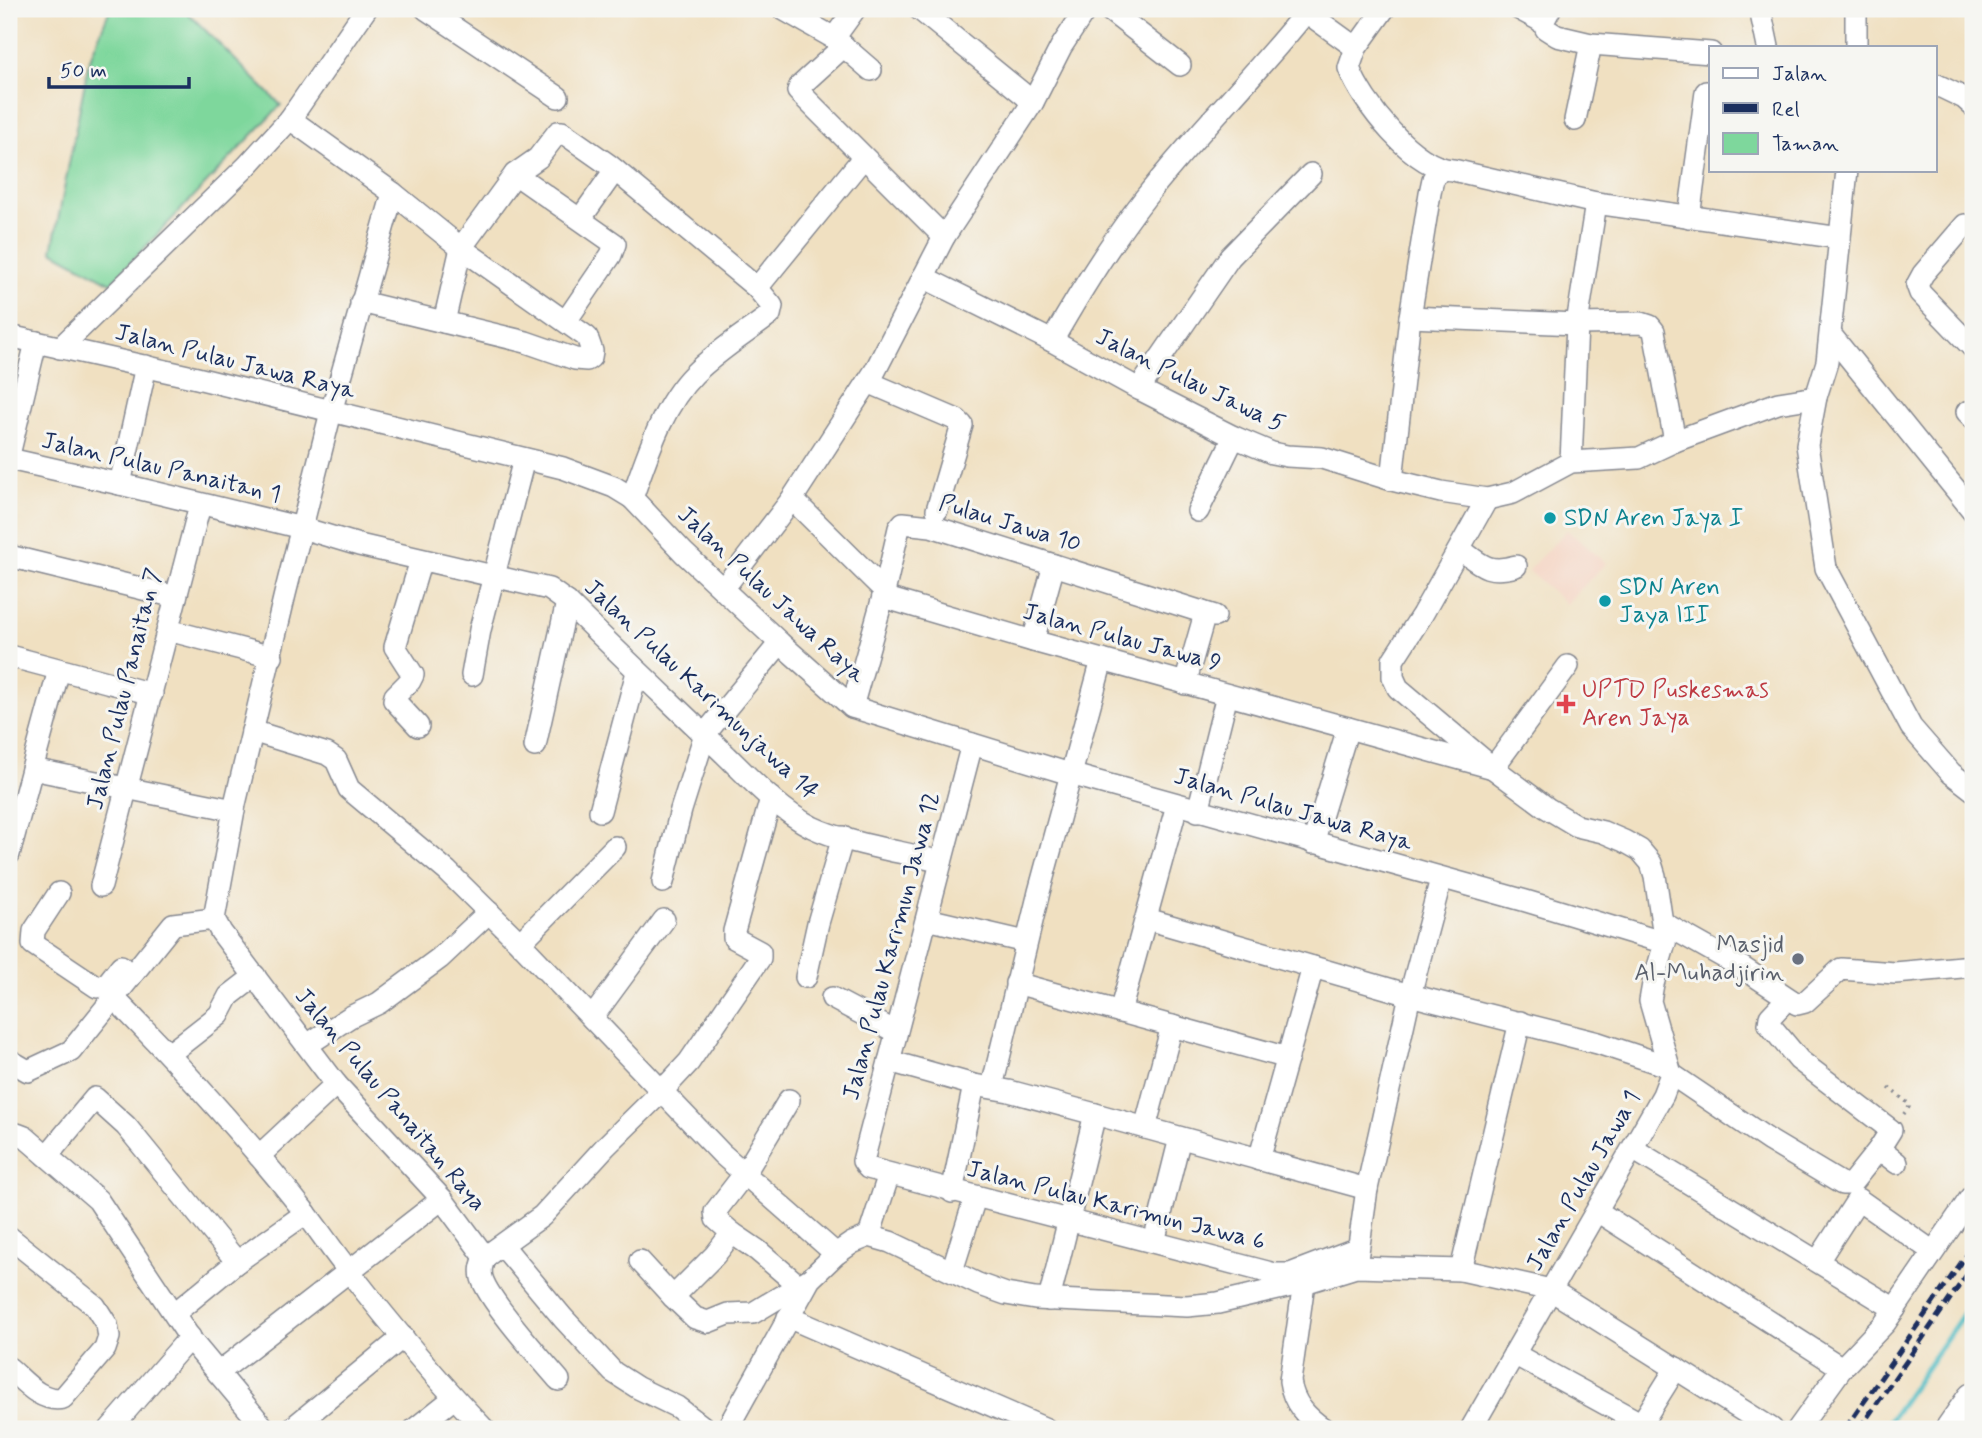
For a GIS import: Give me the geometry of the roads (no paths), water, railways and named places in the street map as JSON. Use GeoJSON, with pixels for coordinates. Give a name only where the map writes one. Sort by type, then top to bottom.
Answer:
{"type":"FeatureCollection","features":[{"type":"Feature","properties":{"kind":"highway"},"geometry":{"type":"LineString","coordinates":[[1952,1429],[1973,1399]]}},
{"type":"Feature","properties":{"kind":"street"},"geometry":{"type":"LineString","coordinates":[[60,348],[237,176],[290,119],[366,9]]}},
{"type":"Feature","properties":{"kind":"street"},"geometry":{"type":"LineString","coordinates":[[426,9],[558,97]]}},
{"type":"Feature","properties":{"kind":"street"},"geometry":{"type":"LineString","coordinates":[[783,9],[839,42],[871,70]]}},
{"type":"Feature","properties":{"kind":"street"},"geometry":{"type":"LineString","coordinates":[[855,9],[839,42],[798,90],[944,237]]}},
{"type":"Feature","properties":{"kind":"street"},"geometry":{"type":"LineString","coordinates":[[919,9],[1033,102]]}},
{"type":"Feature","properties":{"kind":"street"},"geometry":{"type":"LineString","coordinates":[[723,589],[792,499],[868,382],[944,237],[1033,102],[1061,47],[1086,9]]}},
{"type":"Feature","properties":{"kind":"street"},"geometry":{"type":"LineString","coordinates":[[1108,9],[1180,65]]}},
{"type":"Feature","properties":{"kind":"street"},"geometry":{"type":"LineString","coordinates":[[1384,9],[1356,48],[1349,68],[1364,99],[1382,123],[1440,170],[1452,170],[1596,203],[1840,238]]}},
{"type":"Feature","properties":{"kind":"street"},"geometry":{"type":"LineString","coordinates":[[1519,9],[1546,15],[1546,29],[1557,36],[1591,44],[1709,53]]}},
{"type":"Feature","properties":{"kind":"street"},"geometry":{"type":"LineString","coordinates":[[1760,9],[1768,46]]}},
{"type":"Feature","properties":{"kind":"street"},"geometry":{"type":"LineString","coordinates":[[1856,9],[1856,46]]}},
{"type":"Feature","properties":{"kind":"street"},"geometry":{"type":"LineString","coordinates":[[1052,341],[1082,290],[1146,198],[1272,55],[1304,11],[1356,48]]}},
{"type":"Feature","properties":{"kind":"street"},"geometry":{"type":"LineString","coordinates":[[1574,120],[1591,44]]}},
{"type":"Feature","properties":{"kind":"street"},"geometry":{"type":"LineString","coordinates":[[1937,85],[1970,96]]}},
{"type":"Feature","properties":{"kind":"street"},"geometry":{"type":"LineString","coordinates":[[1689,217],[1706,92]]}},
{"type":"Feature","properties":{"kind":"street"},"geometry":{"type":"LineString","coordinates":[[290,119],[393,193],[461,248],[587,337],[593,351],[587,360],[575,359],[526,342],[361,302]]}},
{"type":"Feature","properties":{"kind":"street"},"geometry":{"type":"LineString","coordinates":[[444,322],[461,248],[515,174],[538,158],[560,131],[615,170],[757,288],[772,306],[770,315],[713,357],[679,392],[662,422],[632,498]]}},
{"type":"Feature","properties":{"kind":"street"},"geometry":{"type":"LineString","coordinates":[[757,288],[863,158]]}},
{"type":"Feature","properties":{"kind":"street"},"geometry":{"type":"LineString","coordinates":[[581,218],[615,170]]}},
{"type":"Feature","properties":{"kind":"street"},"geometry":{"type":"LineString","coordinates":[[1392,480],[1410,317],[1430,193],[1433,179],[1440,170]]}},
{"type":"Feature","properties":{"kind":"street"},"geometry":{"type":"LineString","coordinates":[[1847,172],[1831,335],[1827,362],[1815,397],[1807,445],[1826,568],[1911,727],[1951,772],[1973,790]]}},
{"type":"Feature","properties":{"kind":"street"},"geometry":{"type":"LineString","coordinates":[[515,174],[581,218],[615,245],[566,321]]}},
{"type":"Feature","properties":{"kind":"street"},"geometry":{"type":"LineString","coordinates":[[1139,389],[1230,257],[1311,174]]}},
{"type":"Feature","properties":{"kind":"street"},"geometry":{"type":"LineString","coordinates":[[59,893],[34,931],[33,944],[97,987],[106,985],[157,923],[173,924],[214,919],[234,810],[302,528],[331,412],[393,193]]}},
{"type":"Feature","properties":{"kind":"street"},"geometry":{"type":"LineString","coordinates":[[1571,462],[1577,324],[1596,203]]}},
{"type":"Feature","properties":{"kind":"street"},"geometry":{"type":"LineString","coordinates":[[1971,225],[1923,274],[1917,285],[1920,293],[1973,348]]}},
{"type":"Feature","properties":{"kind":"street","name":"Jalan Pulau Jawa 5"},"geometry":{"type":"LineString","coordinates":[[923,277],[1052,341],[1234,437],[1272,453],[1322,458],[1392,480],[1441,492],[1487,499]]}},
{"type":"Feature","properties":{"kind":"street"},"geometry":{"type":"LineString","coordinates":[[1410,317],[1577,324],[1641,323],[1650,326],[1654,331],[1675,442]]}},
{"type":"Feature","properties":{"kind":"street","name":"Jalan Pulau Jawa Raya"},"geometry":{"type":"LineString","coordinates":[[9,335],[563,468],[595,479],[632,498],[684,553],[852,706],[1070,774],[1441,879],[1664,933],[1743,968],[1787,999]]}},
{"type":"Feature","properties":{"kind":"street"},"geometry":{"type":"LineString","coordinates":[[1831,335],[1973,511]]}},
{"type":"Feature","properties":{"kind":"street"},"geometry":{"type":"LineString","coordinates":[[9,457],[36,342]]}},
{"type":"Feature","properties":{"kind":"street"},"geometry":{"type":"LineString","coordinates":[[120,484],[146,366]]}},
{"type":"Feature","properties":{"kind":"street"},"geometry":{"type":"LineString","coordinates":[[868,382],[957,420],[962,425],[937,510]]}},
{"type":"Feature","properties":{"kind":"street"},"geometry":{"type":"LineString","coordinates":[[1669,1070],[1650,1001],[1664,933],[1656,876],[1651,863],[1640,850],[1603,832],[1577,825],[1559,816],[1493,768],[1398,688],[1393,677],[1393,660],[1487,499],[1513,493],[1571,462],[1639,458],[1777,403],[1815,397]]}},
{"type":"Feature","properties":{"kind":"street"},"geometry":{"type":"LineString","coordinates":[[1198,511],[1234,437]]}},
{"type":"Feature","properties":{"kind":"street","name":"Jalan Pulau Panaitan 1"},"geometry":{"type":"LineString","coordinates":[[9,457],[302,528]]}},
{"type":"Feature","properties":{"kind":"street"},"geometry":{"type":"LineString","coordinates":[[472,675],[524,459]]}},
{"type":"Feature","properties":{"kind":"street"},"geometry":{"type":"LineString","coordinates":[[792,499],[884,593]]}},
{"type":"Feature","properties":{"kind":"street","name":"Jalan Pulau Panaitan 7"},"geometry":{"type":"LineString","coordinates":[[101,886],[200,505]]}},
{"type":"Feature","properties":{"kind":"street","name":"Pulau Jawa 10"},"geometry":{"type":"LineString","coordinates":[[852,706],[899,528],[903,523],[910,522],[931,526],[1209,614],[1203,621],[1185,684]]}},
{"type":"Feature","properties":{"kind":"street","name":"Jalan Pulau Karimunjawa 14"},"geometry":{"type":"LineString","coordinates":[[302,528],[421,560],[549,589],[567,602],[637,673],[771,798],[813,828],[941,862]]}},
{"type":"Feature","properties":{"kind":"street"},"geometry":{"type":"LineString","coordinates":[[1460,549],[1486,567],[1500,570],[1516,566]]}},
{"type":"Feature","properties":{"kind":"street"},"geometry":{"type":"LineString","coordinates":[[9,556],[176,597]]}},
{"type":"Feature","properties":{"kind":"street"},"geometry":{"type":"LineString","coordinates":[[418,726],[394,700],[413,675],[396,653],[395,644],[421,560]]}},
{"type":"Feature","properties":{"kind":"street"},"geometry":{"type":"LineString","coordinates":[[1033,641],[1055,565]]}},
{"type":"Feature","properties":{"kind":"street","name":"Jalan Pulau Jawa 9"},"geometry":{"type":"LineString","coordinates":[[884,593],[1033,641],[1493,768]]}},
{"type":"Feature","properties":{"kind":"street"},"geometry":{"type":"LineString","coordinates":[[535,746],[567,602]]}},
{"type":"Feature","properties":{"kind":"street"},"geometry":{"type":"LineString","coordinates":[[168,630],[271,657]]}},
{"type":"Feature","properties":{"kind":"street"},"geometry":{"type":"LineString","coordinates":[[663,882],[681,810],[705,734],[780,643]]}},
{"type":"Feature","properties":{"kind":"street"},"geometry":{"type":"LineString","coordinates":[[9,656],[152,694]]}},
{"type":"Feature","properties":{"kind":"street"},"geometry":{"type":"LineString","coordinates":[[953,1192],[1016,983],[1102,660]]}},
{"type":"Feature","properties":{"kind":"street"},"geometry":{"type":"LineString","coordinates":[[1493,768],[1569,666]]}},
{"type":"Feature","properties":{"kind":"street"},"geometry":{"type":"LineString","coordinates":[[9,853],[59,670]]}},
{"type":"Feature","properties":{"kind":"street"},"geometry":{"type":"LineString","coordinates":[[600,811],[637,673]]}},
{"type":"Feature","properties":{"kind":"street"},"geometry":{"type":"LineString","coordinates":[[1198,811],[1227,695]]}},
{"type":"Feature","properties":{"kind":"street"},"geometry":{"type":"LineString","coordinates":[[1313,843],[1348,728]]}},
{"type":"Feature","properties":{"kind":"street"},"geometry":{"type":"LineString","coordinates":[[252,731],[327,754],[336,760],[349,789],[447,871],[520,943],[722,1154],[836,1254]]}},
{"type":"Feature","properties":{"kind":"street","name":"Jalan Pulau Karimun Jawa 12"},"geometry":{"type":"LineString","coordinates":[[863,1161],[972,744]]}},
{"type":"Feature","properties":{"kind":"street"},"geometry":{"type":"LineString","coordinates":[[32,769],[234,810]]}},
{"type":"Feature","properties":{"kind":"street"},"geometry":{"type":"LineString","coordinates":[[559,1380],[497,1304],[484,1283],[481,1267],[494,1251],[542,1216],[689,1062],[760,958],[760,952],[734,938],[734,932],[771,798]]}},
{"type":"Feature","properties":{"kind":"street"},"geometry":{"type":"LineString","coordinates":[[1120,1012],[1177,805]]}},
{"type":"Feature","properties":{"kind":"street"},"geometry":{"type":"LineString","coordinates":[[806,977],[818,923],[843,837]]}},
{"type":"Feature","properties":{"kind":"street"},"geometry":{"type":"LineString","coordinates":[[520,943],[615,847]]}},
{"type":"Feature","properties":{"kind":"street"},"geometry":{"type":"LineString","coordinates":[[1357,1258],[1367,1189],[1410,995],[1441,879]]}},
{"type":"Feature","properties":{"kind":"street"},"geometry":{"type":"LineString","coordinates":[[307,1045],[350,1017],[370,1008],[440,958],[489,912]]}},
{"type":"Feature","properties":{"kind":"street","name":"Jalan Pulau Panaitan Raya"},"geometry":{"type":"LineString","coordinates":[[214,919],[221,932],[336,1084],[442,1199],[563,1318],[613,1372],[638,1388],[677,1406],[706,1429]]}},
{"type":"Feature","properties":{"kind":"street"},"geometry":{"type":"LineString","coordinates":[[927,919],[1026,942]]}},
{"type":"Feature","properties":{"kind":"street"},"geometry":{"type":"LineString","coordinates":[[1147,919],[1410,995],[1598,1043],[1669,1070],[1770,1141],[1842,1184],[1851,1184],[1891,1130],[1799,1060],[1777,1037],[1768,1020],[1787,999],[1801,1004],[1841,969],[1895,973],[1973,966]]}},
{"type":"Feature","properties":{"kind":"street"},"geometry":{"type":"LineString","coordinates":[[592,1018],[664,920]]}},
{"type":"Feature","properties":{"kind":"street"},"geometry":{"type":"LineString","coordinates":[[9,1060],[28,1072],[71,1051],[173,924]]}},
{"type":"Feature","properties":{"kind":"street"},"geometry":{"type":"LineString","coordinates":[[1259,1160],[1313,967]]}},
{"type":"Feature","properties":{"kind":"street"},"geometry":{"type":"LineString","coordinates":[[169,1054],[219,1015],[229,996],[255,976]]}},
{"type":"Feature","properties":{"kind":"street"},"geometry":{"type":"LineString","coordinates":[[1016,983],[1288,1058]]}},
{"type":"Feature","properties":{"kind":"street"},"geometry":{"type":"LineString","coordinates":[[113,997],[169,1054],[259,1156],[403,1337],[484,1429]]}},
{"type":"Feature","properties":{"kind":"street"},"geometry":{"type":"LineString","coordinates":[[832,998],[896,1032]]}},
{"type":"Feature","properties":{"kind":"street"},"geometry":{"type":"LineString","coordinates":[[1461,1270],[1520,1022]]}},
{"type":"Feature","properties":{"kind":"street"},"geometry":{"type":"LineString","coordinates":[[1145,1128],[1172,1026]]}},
{"type":"Feature","properties":{"kind":"street"},"geometry":{"type":"LineString","coordinates":[[889,1061],[1367,1189]]}},
{"type":"Feature","properties":{"kind":"street","name":"Jalan Pulau Jawa 1"},"geometry":{"type":"LineString","coordinates":[[1471,1429],[1663,1095],[1669,1070]]}},
{"type":"Feature","properties":{"kind":"street"},"geometry":{"type":"LineString","coordinates":[[259,1156],[336,1084]]}},
{"type":"Feature","properties":{"kind":"street"},"geometry":{"type":"LineString","coordinates":[[47,1156],[95,1098],[126,1126],[237,1262]]}},
{"type":"Feature","properties":{"kind":"street"},"geometry":{"type":"LineString","coordinates":[[789,1100],[745,1173],[715,1215],[732,1233],[804,1282]]}},
{"type":"Feature","properties":{"kind":"street"},"geometry":{"type":"LineString","coordinates":[[1049,1300],[1095,1114]]}},
{"type":"Feature","properties":{"kind":"street"},"geometry":{"type":"LineString","coordinates":[[9,1136],[16,1134],[25,1137],[98,1200],[190,1337],[265,1429]]}},
{"type":"Feature","properties":{"kind":"street"},"geometry":{"type":"LineString","coordinates":[[1154,1242],[1180,1138]]}},
{"type":"Feature","properties":{"kind":"street"},"geometry":{"type":"LineString","coordinates":[[1633,1149],[1895,1309]]}},
{"type":"Feature","properties":{"kind":"street"},"geometry":{"type":"LineString","coordinates":[[1879,1149],[1897,1163]]}},
{"type":"Feature","properties":{"kind":"street","name":"Jalan Pulau Karimun Jawa 6"},"geometry":{"type":"LineString","coordinates":[[863,1161],[868,1168],[953,1192],[1275,1274],[1290,1274],[1357,1258]]}},
{"type":"Feature","properties":{"kind":"street"},"geometry":{"type":"LineString","coordinates":[[869,1236],[888,1174]]}},
{"type":"Feature","properties":{"kind":"street"},"geometry":{"type":"LineString","coordinates":[[1798,1429],[1842,1368],[1895,1309],[1971,1197]]}},
{"type":"Feature","properties":{"kind":"street"},"geometry":{"type":"LineString","coordinates":[[951,1272],[975,1198]]}},
{"type":"Feature","properties":{"kind":"street"},"geometry":{"type":"LineString","coordinates":[[218,1373],[442,1199]]}},
{"type":"Feature","properties":{"kind":"street"},"geometry":{"type":"LineString","coordinates":[[1818,1261],[1858,1199],[1932,1251]]}},
{"type":"Feature","properties":{"kind":"street"},"geometry":{"type":"LineString","coordinates":[[1597,1211],[1842,1368]]}},
{"type":"Feature","properties":{"kind":"street"},"geometry":{"type":"LineString","coordinates":[[175,1313],[237,1262],[306,1213]]}},
{"type":"Feature","properties":{"kind":"street"},"geometry":{"type":"LineString","coordinates":[[673,1297],[715,1255],[732,1233]]}},
{"type":"Feature","properties":{"kind":"street"},"geometry":{"type":"LineString","coordinates":[[640,1261],[695,1318],[708,1322],[728,1314],[752,1313],[804,1282],[852,1243],[869,1236],[890,1242],[951,1272],[1006,1294],[1049,1300],[1187,1306],[1218,1303],[1304,1283],[1357,1258],[1461,1270],[1551,1290],[1772,1429]]}},
{"type":"Feature","properties":{"kind":"street"},"geometry":{"type":"LineString","coordinates":[[9,1237],[95,1306],[107,1325],[109,1337],[105,1349],[63,1398],[46,1398],[9,1368]]}},
{"type":"Feature","properties":{"kind":"street"},"geometry":{"type":"LineString","coordinates":[[727,1429],[804,1282]]}},
{"type":"Feature","properties":{"kind":"street"},"geometry":{"type":"LineString","coordinates":[[1304,1283],[1290,1381],[1292,1394],[1307,1418],[1324,1429]]}},
{"type":"Feature","properties":{"kind":"street"},"geometry":{"type":"LineString","coordinates":[[788,1317],[1046,1429]]}},
{"type":"Feature","properties":{"kind":"street"},"geometry":{"type":"LineString","coordinates":[[110,1429],[190,1337]]}},
{"type":"Feature","properties":{"kind":"street"},"geometry":{"type":"LineString","coordinates":[[291,1429],[403,1337]]}},
{"type":"Feature","properties":{"kind":"street"},"geometry":{"type":"LineString","coordinates":[[1514,1354],[1640,1427],[1676,1368]]}},
{"type":"Feature","properties":{"kind":"street"},"geometry":{"type":"LineString","coordinates":[[415,1429],[454,1398]]}},
{"type":"Feature","properties":{"kind":"waterway"},"geometry":{"type":"LineString","coordinates":[[1884,1429],[1973,1300]]}},
{"type":"Feature","properties":{"kind":"railway"},"geometry":{"type":"LineString","coordinates":[[1845,1429],[1973,1246]]}},
{"type":"Feature","properties":{"kind":"railway"},"geometry":{"type":"LineString","coordinates":[[1859,1429],[1973,1266]]}},
{"type":"Feature","properties":{"kind":"place","name":"SDN Aren Jaya I"},"geometry":{"type":"Point","coordinates":[1550,518]}},
{"type":"Feature","properties":{"kind":"place","name":"SDN Aren Jaya III"},"geometry":{"type":"Point","coordinates":[1605,601]}},
{"type":"Feature","properties":{"kind":"place","name":"UPTD Puskesmas Aren Jaya"},"geometry":{"type":"Point","coordinates":[1566,704]}},
{"type":"Feature","properties":{"kind":"place","name":"Masjid Al-Muhadjirin"},"geometry":{"type":"Point","coordinates":[1798,959]}}]}
